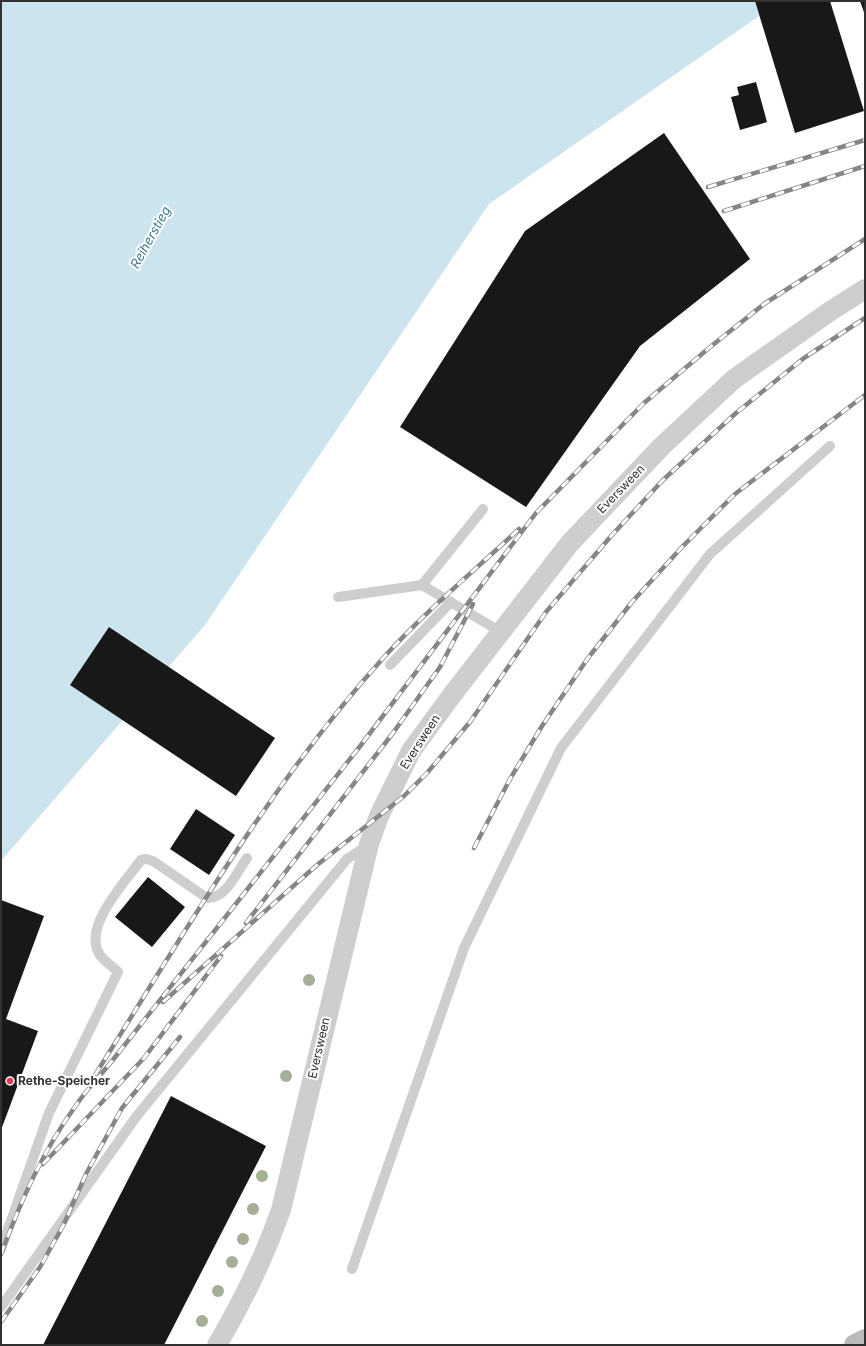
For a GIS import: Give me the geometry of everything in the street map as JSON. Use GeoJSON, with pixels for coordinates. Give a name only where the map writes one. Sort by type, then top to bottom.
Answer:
{"type":"FeatureCollection","features":[{"type":"Feature","properties":{"kind":"main road"},"geometry":{"type":"LineString","coordinates":[[855,1345],[865,1340]]}},
{"type":"Feature","properties":{"kind":"street","name":"Eversween"},"geometry":{"type":"LineString","coordinates":[[217,1345],[250,1287],[267,1249],[281,1210],[369,844],[379,816],[411,752],[452,695],[570,542],[668,441],[734,380],[805,328],[865,289]]}},
{"type":"Feature","properties":{"kind":"lane"},"geometry":{"type":"LineString","coordinates":[[352,1269],[464,948],[562,748],[710,554],[830,446]]}},
{"type":"Feature","properties":{"kind":"lane"},"geometry":{"type":"LineString","coordinates":[[422,585],[483,509]]}},
{"type":"Feature","properties":{"kind":"lane"},"geometry":{"type":"LineString","coordinates":[[338,597],[422,585],[501,632]]}},
{"type":"Feature","properties":{"kind":"lane"},"geometry":{"type":"LineString","coordinates":[[390,665],[451,602]]}},
{"type":"Feature","properties":{"kind":"lane"},"geometry":{"type":"LineString","coordinates":[[1,1307],[136,1117],[347,859],[369,844]]}},
{"type":"Feature","properties":{"kind":"lane"},"geometry":{"type":"LineString","coordinates":[[1,1249],[49,1113],[118,972],[100,954],[96,944],[95,934],[100,917],[141,860],[146,858],[153,861],[207,898],[213,898],[221,895],[246,858]]}},
{"type":"Feature","properties":{"kind":"water","name":"Reiherstieg"},"geometry":{"type":"Polygon","coordinates":[[[1,1],[755,1],[759,16],[489,204],[205,625],[1,861],[1,1]]]}},
{"type":"Feature","properties":{"kind":"building"},"geometry":{"type":"Polygon","coordinates":[[[755,1],[830,1],[864,111],[795,133],[755,1]]]}},
{"type":"Feature","properties":{"kind":"building"},"geometry":{"type":"Polygon","coordinates":[[[860,1],[865,1],[865,15],[860,1]]]}},
{"type":"Feature","properties":{"kind":"building"},"geometry":{"type":"Polygon","coordinates":[[[756,82],[767,122],[740,130],[731,97],[739,95],[737,87],[756,82]]]}},
{"type":"Feature","properties":{"kind":"building"},"geometry":{"type":"Polygon","coordinates":[[[664,133],[750,259],[640,346],[526,507],[400,427],[525,231],[664,133]]]}},
{"type":"Feature","properties":{"kind":"building"},"geometry":{"type":"Polygon","coordinates":[[[109,627],[275,738],[236,796],[70,685],[109,627]]]}},
{"type":"Feature","properties":{"kind":"building"},"geometry":{"type":"Polygon","coordinates":[[[196,809],[235,835],[209,875],[170,849],[196,809]]]}},
{"type":"Feature","properties":{"kind":"building"},"geometry":{"type":"Polygon","coordinates":[[[148,877],[185,907],[152,947],[115,917],[148,877]]]}},
{"type":"Feature","properties":{"kind":"building"},"geometry":{"type":"Polygon","coordinates":[[[1,900],[44,916],[6,1019],[38,1031],[1,1130],[1,900]]]}},
{"type":"Feature","properties":{"kind":"building"},"geometry":{"type":"Polygon","coordinates":[[[171,1096],[266,1146],[164,1345],[43,1345],[171,1096]]]}},
{"type":"Feature","properties":{"kind":"railway"},"geometry":{"type":"LineString","coordinates":[[708,187],[865,140]]}},
{"type":"Feature","properties":{"kind":"railway"},"geometry":{"type":"LineString","coordinates":[[724,211],[865,166]]}},
{"type":"Feature","properties":{"kind":"railway"},"geometry":{"type":"LineString","coordinates":[[1,1254],[25,1195],[43,1158],[65,1121],[81,1098],[112,1061],[361,745],[536,513],[644,403],[709,348],[764,304],[865,239]]}},
{"type":"Feature","properties":{"kind":"railway"},"geometry":{"type":"LineString","coordinates":[[163,1002],[317,865],[404,796],[427,773],[470,722],[546,612],[612,535],[663,480],[736,413],[804,358],[865,318]]}},
{"type":"Feature","properties":{"kind":"railway"},"geometry":{"type":"LineString","coordinates":[[474,848],[510,779],[542,726],[588,658],[632,602],[683,546],[735,494],[865,395]]}},
{"type":"Feature","properties":{"kind":"railway"},"geometry":{"type":"LineString","coordinates":[[95,1075],[231,859],[304,755],[344,704],[401,639],[519,529]]}},
{"type":"Feature","properties":{"kind":"railway"},"geometry":{"type":"LineString","coordinates":[[246,923],[393,733],[440,667],[473,604]]}},
{"type":"Feature","properties":{"kind":"railway"},"geometry":{"type":"LineString","coordinates":[[43,1164],[144,1058],[221,956]]}},
{"type":"Feature","properties":{"kind":"railway"},"geometry":{"type":"LineString","coordinates":[[1,1322],[40,1267],[63,1226],[86,1174],[122,1108],[180,1037]]}},
{"type":"Feature","properties":{"kind":"place","name":"Rethe-Speicher"},"geometry":{"type":"Point","coordinates":[10,1081]}}]}
